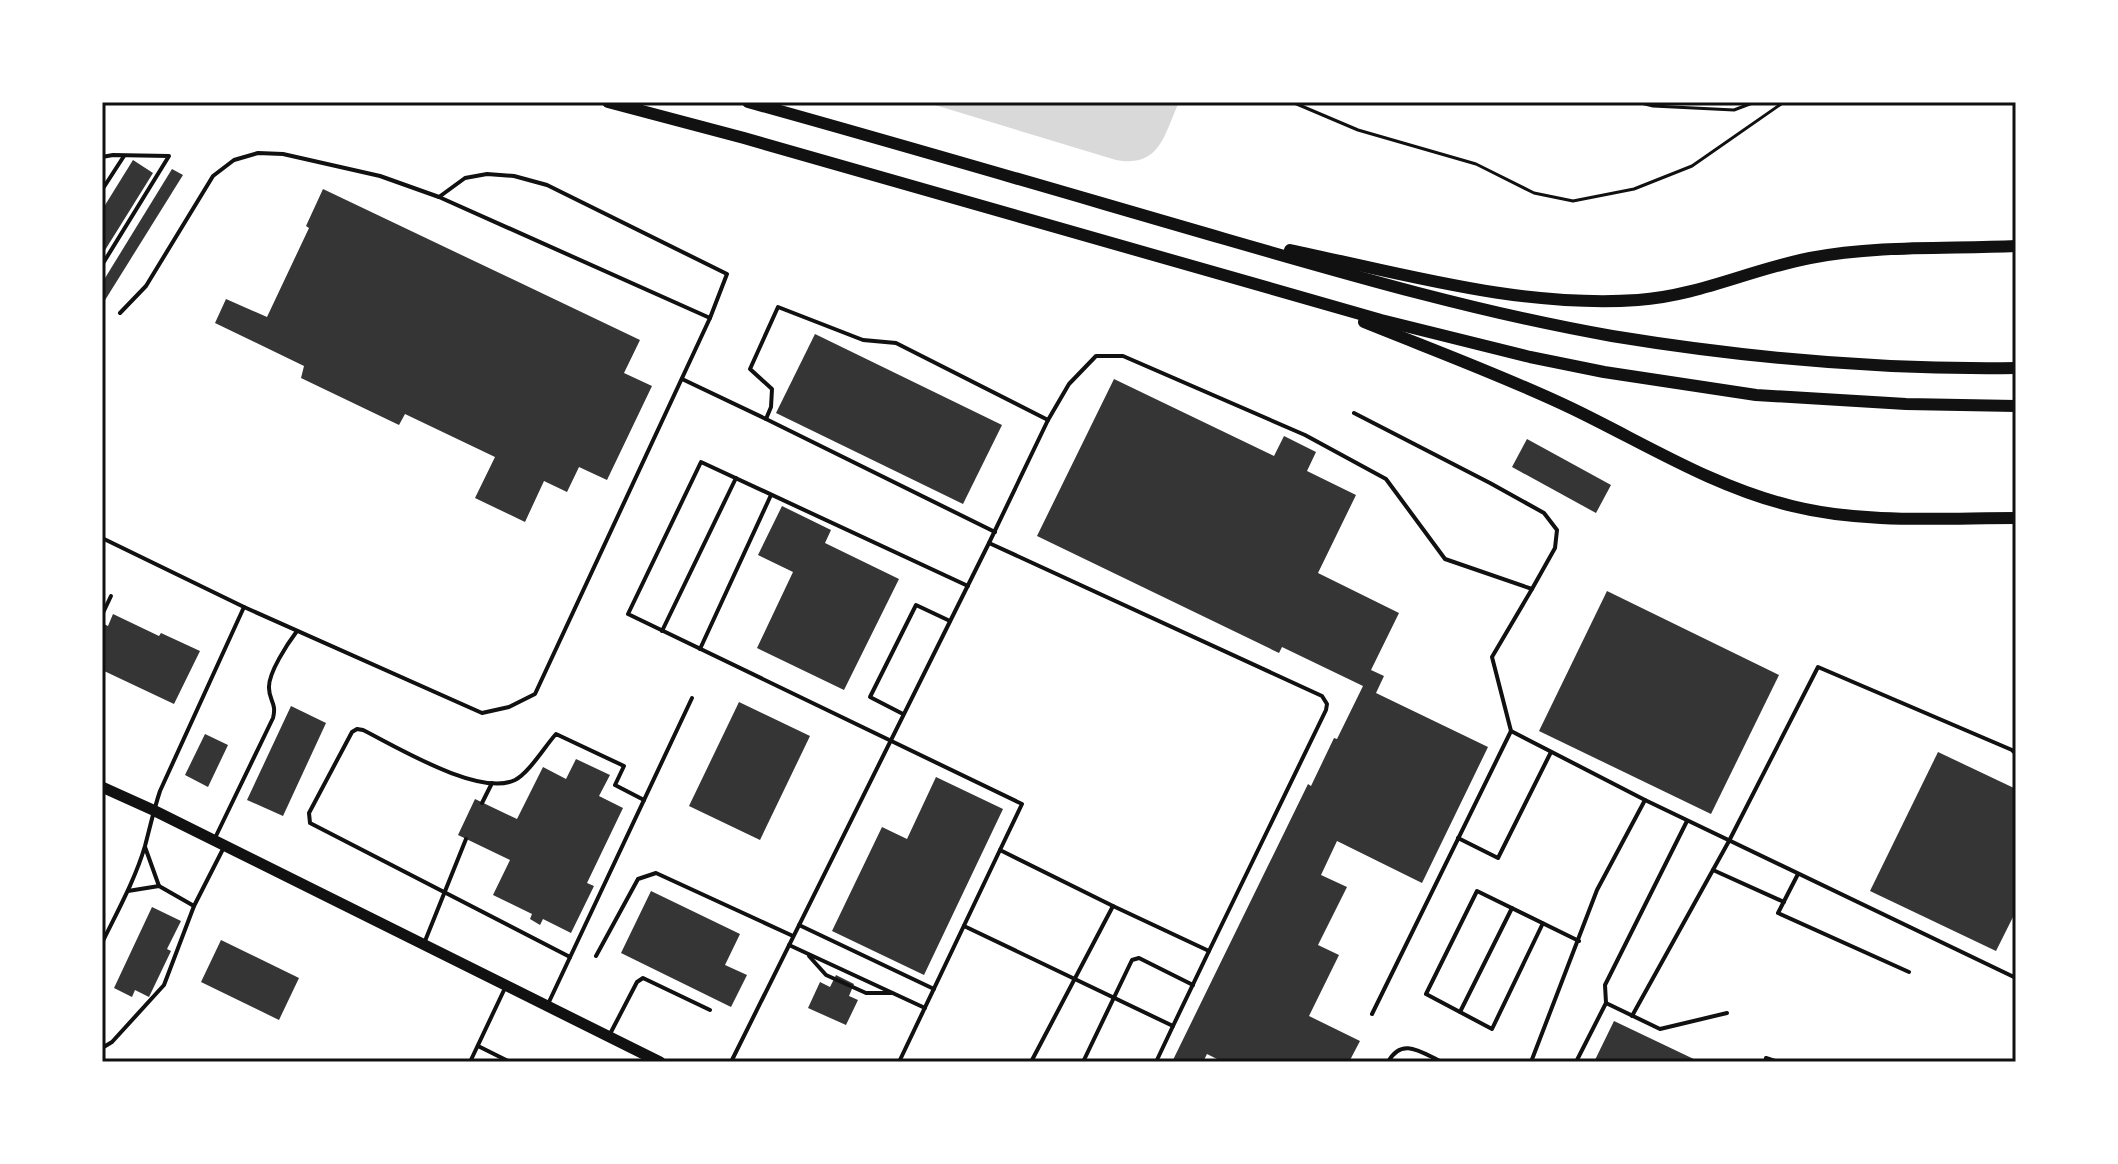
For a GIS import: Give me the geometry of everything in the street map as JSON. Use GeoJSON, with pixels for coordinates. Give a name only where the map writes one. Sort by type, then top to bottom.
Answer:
{"type":"FeatureCollection","features":[{"type":"Feature","properties":{"kind":"highway"},"geometry":{"type":"LineString","coordinates":[[608,102],[759,142],[1305,299],[1515,354],[1604,372],[1756,395],[1833,401],[2016,406]]}},
{"type":"Feature","properties":{"kind":"highway"},"geometry":{"type":"LineString","coordinates":[[748,102],[1462,304],[1610,335],[1686,347],[1836,363],[2016,368]]}},
{"type":"Feature","properties":{"kind":"highway"},"geometry":{"type":"LineString","coordinates":[[1194,230],[1499,294],[1567,301],[1642,300],[1680,294],[1836,253],[2016,245]]}},
{"type":"Feature","properties":{"kind":"highway"},"geometry":{"type":"LineString","coordinates":[[1305,299],[1542,395],[1702,474],[1762,498],[1794,507],[1864,516],[2016,518]]}},
{"type":"Feature","properties":{"kind":"main road"},"geometry":{"type":"LineString","coordinates":[[102,787],[660,1062]]}},
{"type":"Feature","properties":{"kind":"lane"},"geometry":{"type":"LineString","coordinates":[[120,313],[146,286],[213,176],[234,160],[258,153],[283,154],[380,176],[439,197],[710,318]]}},
{"type":"Feature","properties":{"kind":"lane"},"geometry":{"type":"LineString","coordinates":[[102,190],[124,156]]}},
{"type":"Feature","properties":{"kind":"lane"},"geometry":{"type":"LineString","coordinates":[[102,157],[169,156],[102,265]]}},
{"type":"Feature","properties":{"kind":"lane"},"geometry":{"type":"LineString","coordinates":[[102,538],[244,607],[482,713],[509,707],[535,694],[710,318],[727,274],[547,185],[514,176],[487,174],[465,178],[439,197]]}},
{"type":"Feature","properties":{"kind":"lane"},"geometry":{"type":"LineString","coordinates":[[766,419],[771,407],[772,389],[750,369],[778,307],[863,340],[896,343],[1048,420]]}},
{"type":"Feature","properties":{"kind":"lane"},"geometry":{"type":"LineString","coordinates":[[731,1062],[1048,420],[1069,384],[1096,356],[1123,356],[1305,435],[1386,479],[1445,559],[1532,589]]}},
{"type":"Feature","properties":{"kind":"lane"},"geometry":{"type":"LineString","coordinates":[[682,379],[995,532]]}},
{"type":"Feature","properties":{"kind":"lane"},"geometry":{"type":"LineString","coordinates":[[1354,413],[1544,513],[1557,530],[1555,548],[1492,657],[1511,731],[1372,1014]]}},
{"type":"Feature","properties":{"kind":"lane"},"geometry":{"type":"LineString","coordinates":[[899,1062],[1022,804],[628,614],[701,462],[968,586]]}},
{"type":"Feature","properties":{"kind":"lane"},"geometry":{"type":"LineString","coordinates":[[662,631],[736,478]]}},
{"type":"Feature","properties":{"kind":"lane"},"geometry":{"type":"LineString","coordinates":[[700,649],[771,495]]}},
{"type":"Feature","properties":{"kind":"lane"},"geometry":{"type":"LineString","coordinates":[[989,543],[1322,696],[1327,702],[1326,710],[1156,1062]]}},
{"type":"Feature","properties":{"kind":"lane"},"geometry":{"type":"LineString","coordinates":[[102,615],[111,596]]}},
{"type":"Feature","properties":{"kind":"lane"},"geometry":{"type":"LineString","coordinates":[[903,714],[870,697],[916,605],[950,621]]}},
{"type":"Feature","properties":{"kind":"lane"},"geometry":{"type":"LineString","coordinates":[[102,943],[128,891],[145,846],[153,810],[244,607]]}},
{"type":"Feature","properties":{"kind":"lane"},"geometry":{"type":"LineString","coordinates":[[102,1048],[112,1042],[164,985],[273,718],[275,706],[269,682],[297,631]]}},
{"type":"Feature","properties":{"kind":"lane"},"geometry":{"type":"LineString","coordinates":[[1632,1016],[1729,841],[1818,667],[2016,754]]}},
{"type":"Feature","properties":{"kind":"lane"},"geometry":{"type":"LineString","coordinates":[[547,1006],[692,698]]}},
{"type":"Feature","properties":{"kind":"lane"},"geometry":{"type":"LineString","coordinates":[[570,957],[310,823],[309,813],[352,732],[357,729],[454,775],[499,784],[516,780],[556,734],[624,766],[615,785],[644,800]]}},
{"type":"Feature","properties":{"kind":"lane"},"geometry":{"type":"LineString","coordinates":[[1511,731],[1687,821],[2016,978]]}},
{"type":"Feature","properties":{"kind":"lane"},"geometry":{"type":"LineString","coordinates":[[1458,838],[1498,858],[1551,752]]}},
{"type":"Feature","properties":{"kind":"lane"},"geometry":{"type":"LineString","coordinates":[[482,803],[492,783]]}},
{"type":"Feature","properties":{"kind":"lane"},"geometry":{"type":"LineString","coordinates":[[1531,1062],[1597,890],[1645,800]]}},
{"type":"Feature","properties":{"kind":"lane"},"geometry":{"type":"LineString","coordinates":[[1576,1062],[1606,1003],[1605,985],[1687,821]]}},
{"type":"Feature","properties":{"kind":"lane"},"geometry":{"type":"LineString","coordinates":[[423,945],[466,839]]}},
{"type":"Feature","properties":{"kind":"lane"},"geometry":{"type":"LineString","coordinates":[[145,846],[159,886]]}},
{"type":"Feature","properties":{"kind":"lane"},"geometry":{"type":"LineString","coordinates":[[1000,850],[1209,951]]}},
{"type":"Feature","properties":{"kind":"lane"},"geometry":{"type":"LineString","coordinates":[[1713,870],[1784,902]]}},
{"type":"Feature","properties":{"kind":"lane"},"geometry":{"type":"LineString","coordinates":[[596,956],[638,879],[656,873],[793,936]]}},
{"type":"Feature","properties":{"kind":"lane"},"geometry":{"type":"LineString","coordinates":[[1798,874],[1778,913],[1909,972]]}},
{"type":"Feature","properties":{"kind":"lane"},"geometry":{"type":"LineString","coordinates":[[128,891],[159,886],[194,906]]}},
{"type":"Feature","properties":{"kind":"lane"},"geometry":{"type":"LineString","coordinates":[[1543,923],[1492,1029],[1426,994],[1477,891],[1543,923],[1579,941]]}},
{"type":"Feature","properties":{"kind":"lane"},"geometry":{"type":"LineString","coordinates":[[1031,1062],[1113,906]]}},
{"type":"Feature","properties":{"kind":"lane"},"geometry":{"type":"LineString","coordinates":[[1460,1012],[1512,908]]}},
{"type":"Feature","properties":{"kind":"lane"},"geometry":{"type":"LineString","coordinates":[[799,925],[934,989]]}},
{"type":"Feature","properties":{"kind":"lane"},"geometry":{"type":"LineString","coordinates":[[964,926],[1173,1026]]}},
{"type":"Feature","properties":{"kind":"lane"},"geometry":{"type":"LineString","coordinates":[[789,945],[925,1008]]}},
{"type":"Feature","properties":{"kind":"lane"},"geometry":{"type":"LineString","coordinates":[[807,953],[826,975],[873,995],[894,993]]}},
{"type":"Feature","properties":{"kind":"lane"},"geometry":{"type":"LineString","coordinates":[[1083,1062],[1130,962],[1136,958],[1193,985]]}},
{"type":"Feature","properties":{"kind":"lane"},"geometry":{"type":"LineString","coordinates":[[609,1037],[637,982],[643,978],[710,1010]]}},
{"type":"Feature","properties":{"kind":"lane"},"geometry":{"type":"LineString","coordinates":[[470,1062],[507,986]]}},
{"type":"Feature","properties":{"kind":"lane"},"geometry":{"type":"LineString","coordinates":[[1606,1003],[1660,1029],[1727,1013]]}},
{"type":"Feature","properties":{"kind":"lane"},"geometry":{"type":"LineString","coordinates":[[478,1046],[510,1062]]}},
{"type":"Feature","properties":{"kind":"lane"},"geometry":{"type":"LineString","coordinates":[[1388,1062],[1397,1050],[1408,1048],[1442,1062]]}},
{"type":"Feature","properties":{"kind":"lane"},"geometry":{"type":"LineString","coordinates":[[1766,1058],[1778,1062]]}},
{"type":"Feature","properties":{"kind":"path"},"geometry":{"type":"LineString","coordinates":[[1292,102],[1358,130],[1476,164],[1534,193],[1573,201],[1634,189],[1692,166],[1784,102]]}},
{"type":"Feature","properties":{"kind":"path"},"geometry":{"type":"LineString","coordinates":[[1637,102],[1653,106],[1734,110],[1755,102]]}},
{"type":"Feature","properties":{"kind":"shaded area"},"geometry":{"type":"Polygon","coordinates":[[[925,102],[1179,102],[1158,146],[1142,159],[1131,161],[1116,160],[925,102]]]}},
{"type":"Feature","properties":{"kind":"building"},"geometry":{"type":"Polygon","coordinates":[[[133,160],[153,173],[102,255],[102,210],[133,160]]]}},
{"type":"Feature","properties":{"kind":"building"},"geometry":{"type":"Polygon","coordinates":[[[172,169],[183,175],[102,305],[102,283],[172,169]]]}},
{"type":"Feature","properties":{"kind":"building"},"geometry":{"type":"Polygon","coordinates":[[[323,189],[640,340],[624,373],[652,386],[607,480],[579,467],[567,492],[544,481],[525,522],[475,498],[495,457],[405,414],[399,425],[301,378],[304,366],[215,323],[226,299],[267,317],[309,228],[306,226],[323,189]]]}},
{"type":"Feature","properties":{"kind":"building"},"geometry":{"type":"Polygon","coordinates":[[[815,334],[1002,425],[963,504],[776,413],[815,334]]]}},
{"type":"Feature","properties":{"kind":"building"},"geometry":{"type":"Polygon","coordinates":[[[1114,379],[1274,456],[1284,436],[1316,452],[1307,471],[1356,495],[1318,573],[1399,613],[1371,670],[1384,676],[1376,693],[1488,747],[1422,883],[1337,841],[1321,875],[1347,887],[1318,945],[1339,955],[1309,1016],[1360,1041],[1349,1062],[1223,1062],[1207,1054],[1203,1062],[1172,1062],[1308,784],[1311,786],[1363,686],[1282,647],[1279,653],[1037,536],[1114,379]]]}},
{"type":"Feature","properties":{"kind":"building"},"geometry":{"type":"Polygon","coordinates":[[[1527,439],[1611,485],[1596,513],[1512,467],[1527,439]]]}},
{"type":"Feature","properties":{"kind":"building"},"geometry":{"type":"Polygon","coordinates":[[[782,506],[831,530],[825,543],[899,579],[844,690],[757,648],[793,572],[758,555],[782,506]]]}},
{"type":"Feature","properties":{"kind":"building"},"geometry":{"type":"Polygon","coordinates":[[[1607,591],[1779,675],[1711,814],[1539,731],[1607,591]]]}},
{"type":"Feature","properties":{"kind":"building"},"geometry":{"type":"Polygon","coordinates":[[[113,614],[200,651],[174,704],[102,670],[102,623],[108,626],[113,614]]]}},
{"type":"Feature","properties":{"kind":"building"},"geometry":{"type":"Polygon","coordinates":[[[739,702],[810,736],[760,840],[689,806],[739,702]]]}},
{"type":"Feature","properties":{"kind":"building"},"geometry":{"type":"Polygon","coordinates":[[[291,706],[326,723],[283,816],[247,800],[291,706]]]}},
{"type":"Feature","properties":{"kind":"building"},"geometry":{"type":"Polygon","coordinates":[[[205,734],[228,745],[208,787],[185,775],[205,734]]]}},
{"type":"Feature","properties":{"kind":"building"},"geometry":{"type":"Polygon","coordinates":[[[1938,752],[2016,789],[2016,911],[1996,951],[1870,891],[1938,752]]]}},
{"type":"Feature","properties":{"kind":"building"},"geometry":{"type":"Polygon","coordinates":[[[576,759],[610,775],[599,796],[623,808],[587,883],[594,886],[571,933],[543,919],[540,925],[530,919],[532,914],[493,895],[510,860],[458,835],[475,799],[517,819],[543,767],[566,779],[576,759]]]}},
{"type":"Feature","properties":{"kind":"building"},"geometry":{"type":"Polygon","coordinates":[[[936,777],[1003,809],[924,975],[832,931],[882,827],[907,839],[936,777]]]}},
{"type":"Feature","properties":{"kind":"building"},"geometry":{"type":"Polygon","coordinates":[[[651,891],[740,934],[725,965],[747,975],[731,1007],[621,953],[651,891]]]}},
{"type":"Feature","properties":{"kind":"building"},"geometry":{"type":"Polygon","coordinates":[[[152,907],[181,921],[167,949],[171,951],[149,997],[135,990],[132,997],[114,988],[152,907]]]}},
{"type":"Feature","properties":{"kind":"building"},"geometry":{"type":"Polygon","coordinates":[[[221,940],[299,978],[279,1020],[201,982],[221,940]]]}},
{"type":"Feature","properties":{"kind":"building"},"geometry":{"type":"Polygon","coordinates":[[[836,975],[854,984],[849,996],[858,1000],[846,1025],[808,1008],[820,982],[830,987],[836,975]]]}},
{"type":"Feature","properties":{"kind":"building"},"geometry":{"type":"Polygon","coordinates":[[[1614,1021],[1700,1062],[1594,1062],[1614,1021]]]}}]}
